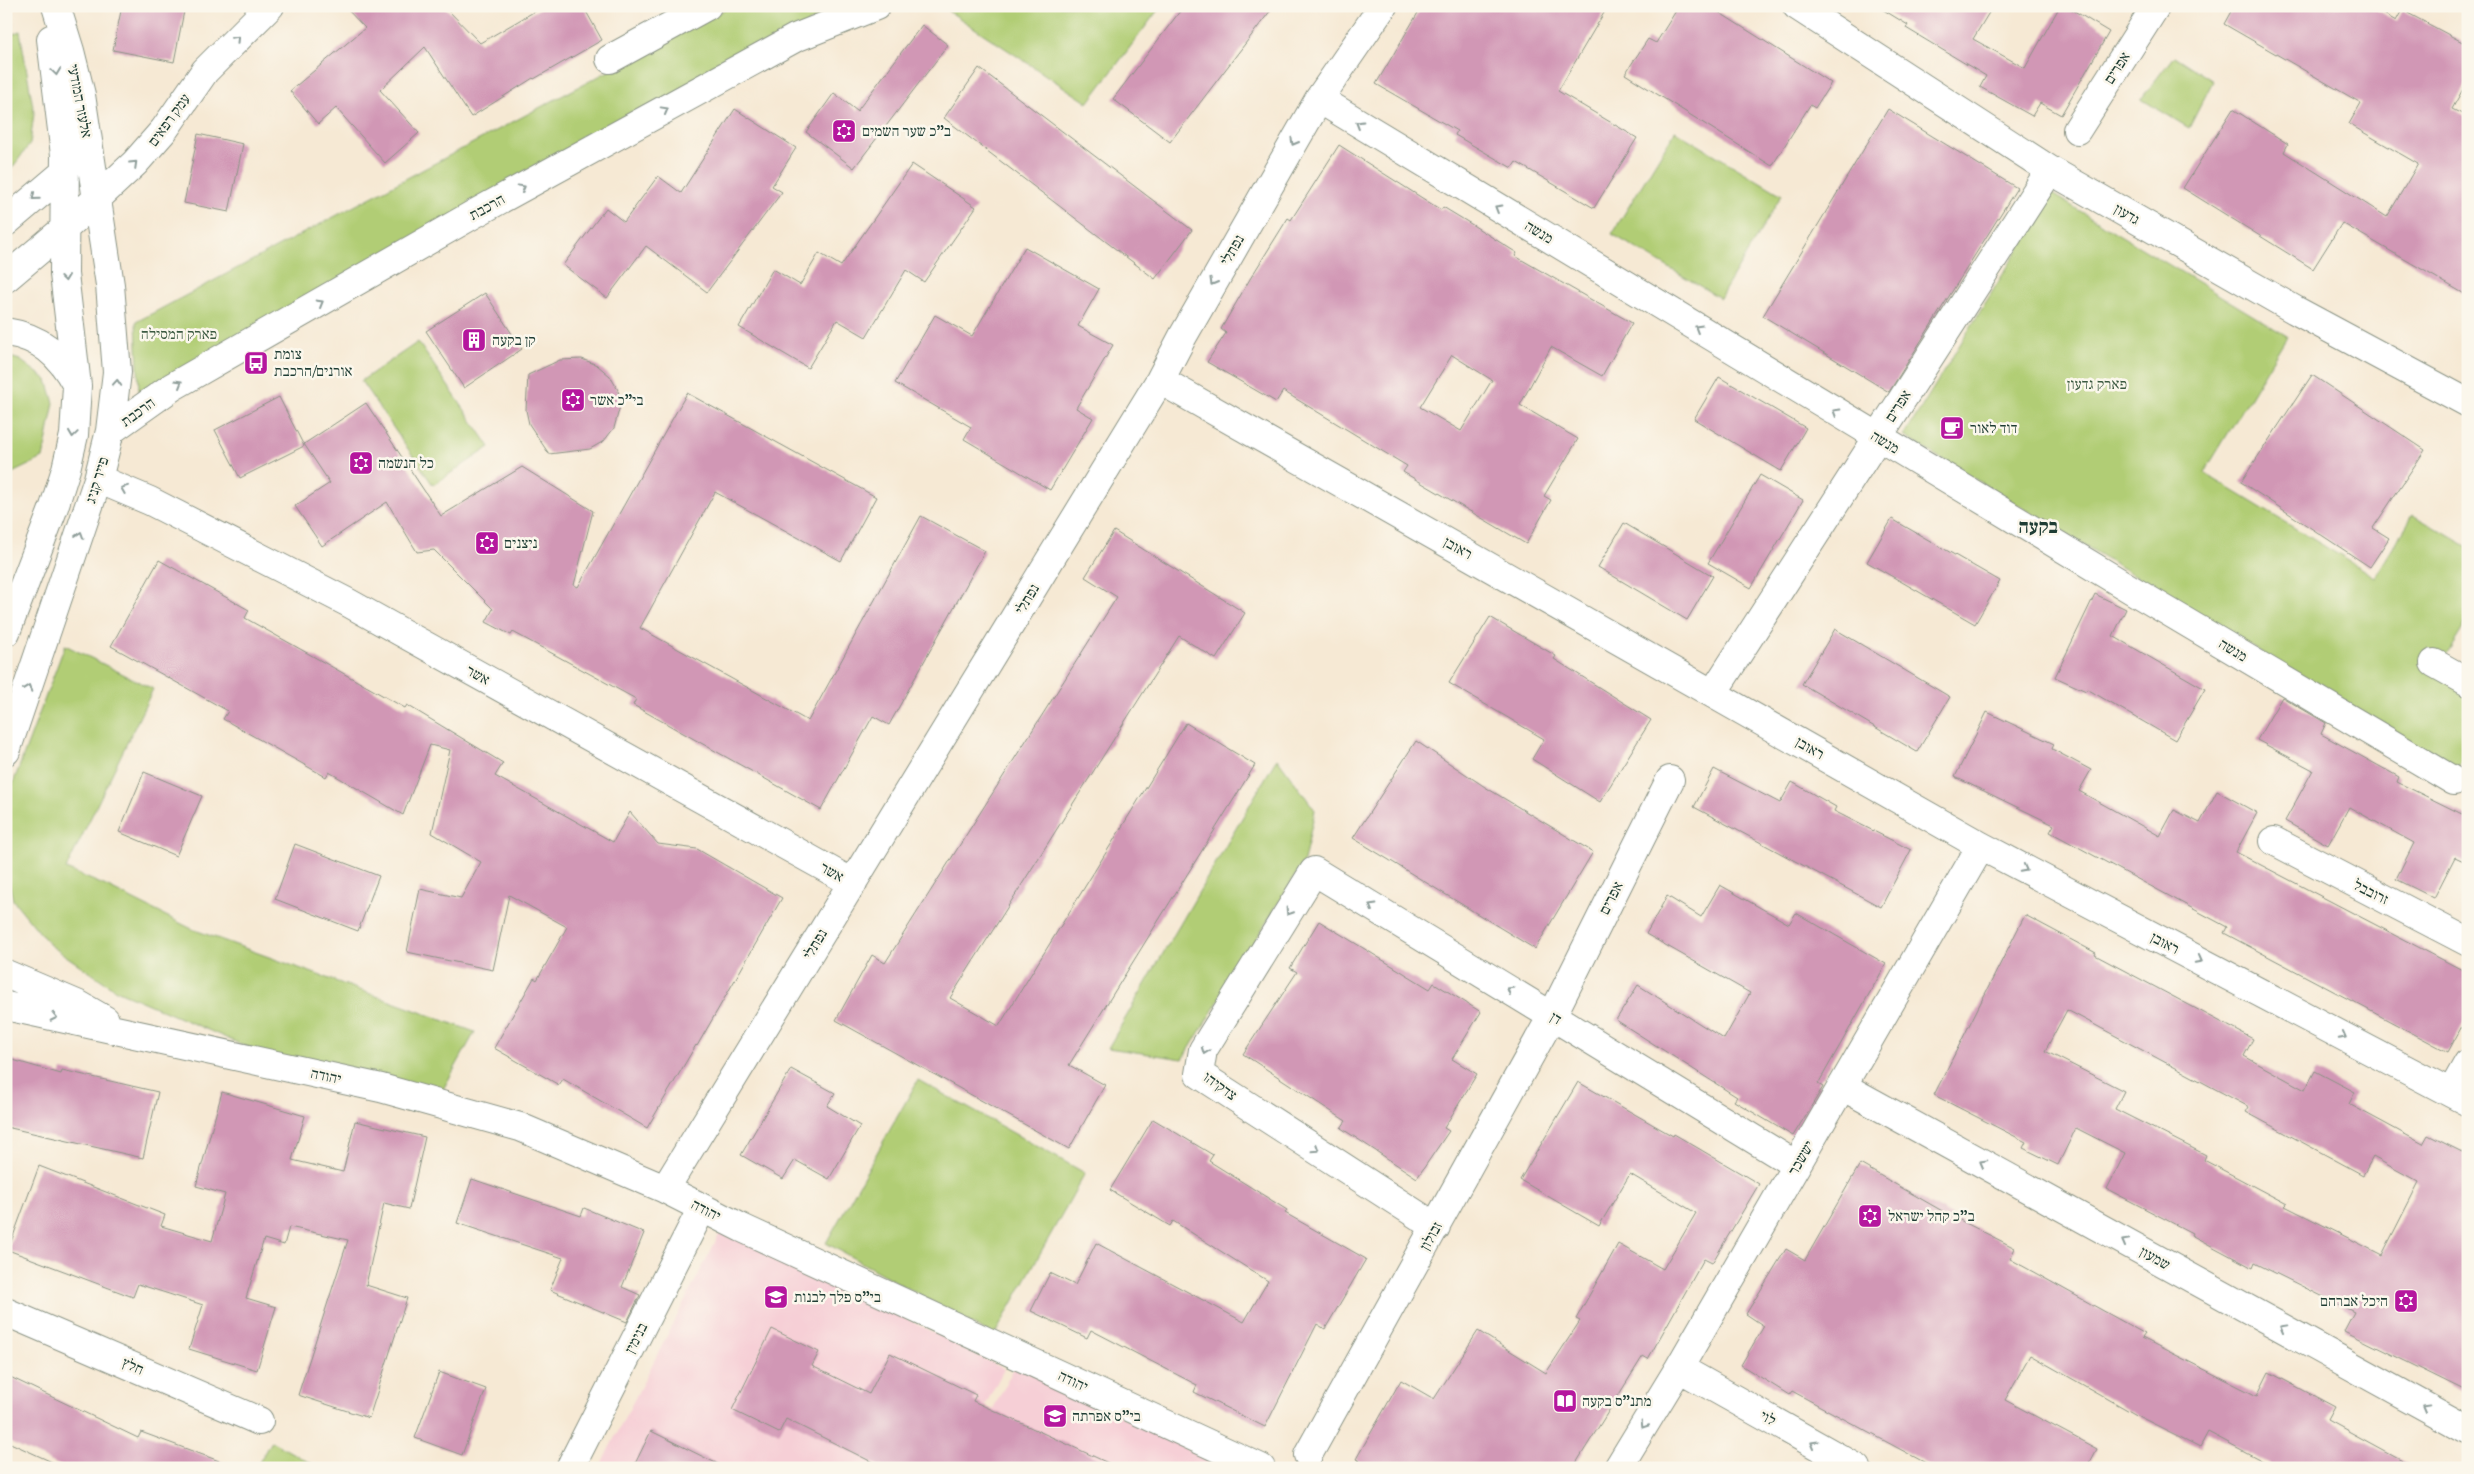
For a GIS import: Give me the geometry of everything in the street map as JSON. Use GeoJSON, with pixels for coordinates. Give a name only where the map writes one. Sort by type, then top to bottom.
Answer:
{"type":"FeatureCollection","features":[{"type":"Feature","properties":{"kind":"street","name":"אלעזר המודעי"},"geometry":{"type":"LineString","coordinates":[[47,6],[61,108],[64,172]]}},
{"type":"Feature","properties":{"kind":"street","name":"אלעזר המודעי"},"geometry":{"type":"LineString","coordinates":[[56,6],[81,95],[98,197]]}},
{"type":"Feature","properties":{"kind":"street","name":"עמק רפאים"},"geometry":{"type":"LineString","coordinates":[[6,278],[63,230],[144,154],[205,71],[270,6]]}},
{"type":"Feature","properties":{"kind":"street"},"geometry":{"type":"LineString","coordinates":[[610,59],[707,6]]}},
{"type":"Feature","properties":{"kind":"street","name":"הרכבת"},"geometry":{"type":"LineString","coordinates":[[110,432],[172,387],[474,214],[795,38],[876,6]]}},
{"type":"Feature","properties":{"kind":"street","name":"נפתלי"},"geometry":{"type":"LineString","coordinates":[[665,1189],[1160,380],[1183,336],[1319,99],[1384,6]]}},
{"type":"Feature","properties":{"kind":"street","name":"גדעון"},"geometry":{"type":"LineString","coordinates":[[1797,6],[2050,170],[2295,310],[2468,403]]}},
{"type":"Feature","properties":{"kind":"street","name":"אפרים"},"geometry":{"type":"LineString","coordinates":[[2077,130],[2156,6]]}},
{"type":"Feature","properties":{"kind":"street","name":"מנשה"},"geometry":{"type":"LineString","coordinates":[[1319,99],[1878,437],[2454,781]]}},
{"type":"Feature","properties":{"kind":"street","name":"אפרים"},"geometry":{"type":"LineString","coordinates":[[1713,693],[2050,170]]}},
{"type":"Feature","properties":{"kind":"street"},"geometry":{"type":"LineString","coordinates":[[64,172],[84,182],[98,197]]}},
{"type":"Feature","properties":{"kind":"street"},"geometry":{"type":"LineString","coordinates":[[6,222],[64,172]]}},
{"type":"Feature","properties":{"kind":"street"},"geometry":{"type":"LineString","coordinates":[[6,632],[66,469],[74,436],[77,386],[64,274],[64,172]]}},
{"type":"Feature","properties":{"kind":"street","name":"פייר קניג"},"geometry":{"type":"LineString","coordinates":[[6,751],[98,479],[116,400],[116,347],[98,197]]}},
{"type":"Feature","properties":{"kind":"street"},"geometry":{"type":"LineString","coordinates":[[6,332],[39,342],[55,353],[66,366],[77,386]]}},
{"type":"Feature","properties":{"kind":"street","name":"ראובן"},"geometry":{"type":"LineString","coordinates":[[1160,380],[1981,846],[2460,1098]]}},
{"type":"Feature","properties":{"kind":"street","name":"אשר"},"geometry":{"type":"LineString","coordinates":[[98,479],[150,501],[347,602],[853,883]]}},
{"type":"Feature","properties":{"kind":"street"},"geometry":{"type":"LineString","coordinates":[[2434,663],[2468,682]]}},
{"type":"Feature","properties":{"kind":"street","name":"אפרים"},"geometry":{"type":"LineString","coordinates":[[1552,1016],[1670,780]]}},
{"type":"Feature","properties":{"kind":"street","name":"זרובבל"},"geometry":{"type":"LineString","coordinates":[[2274,841],[2468,942]]}},
{"type":"Feature","properties":{"kind":"street","name":"יששכר"},"geometry":{"type":"LineString","coordinates":[[1618,1468],[1679,1368],[1981,846]]}},
{"type":"Feature","properties":{"kind":"street","name":"דן"},"geometry":{"type":"LineString","coordinates":[[1314,871],[1796,1165]]}},
{"type":"Feature","properties":{"kind":"street","name":"צדקיהו"},"geometry":{"type":"LineString","coordinates":[[1314,871],[1203,1050],[1199,1074],[1436,1227]]}},
{"type":"Feature","properties":{"kind":"street","name":"יהודה"},"geometry":{"type":"LineString","coordinates":[[12,972],[79,1005],[124,1031]]}},
{"type":"Feature","properties":{"kind":"street","name":"יהודה"},"geometry":{"type":"LineString","coordinates":[[6,1006],[381,1088],[520,1127],[665,1189],[702,1208],[1261,1468]]}},
{"type":"Feature","properties":{"kind":"street","name":"זבולון"},"geometry":{"type":"LineString","coordinates":[[1308,1455],[1552,1016]]}},
{"type":"Feature","properties":{"kind":"street"},"geometry":{"type":"LineString","coordinates":[[2460,1098],[2468,1063]]}},
{"type":"Feature","properties":{"kind":"street","name":"שמעון"},"geometry":{"type":"LineString","coordinates":[[1842,1086],[2468,1430]]}},
{"type":"Feature","properties":{"kind":"street","name":"בנימין"},"geometry":{"type":"LineString","coordinates":[[570,1468],[702,1208]]}},
{"type":"Feature","properties":{"kind":"street","name":"חלץ"},"geometry":{"type":"LineString","coordinates":[[6,1312],[258,1420]]}},
{"type":"Feature","properties":{"kind":"street","name":"לוי"},"geometry":{"type":"LineString","coordinates":[[1679,1368],[1857,1468]]}},
{"type":"Feature","properties":{"kind":"shaded area","name":"בי\"ס פלך לבנות"},"geometry":{"type":"Polygon","coordinates":[[[724,1225],[1004,1369],[953,1468],[599,1468],[724,1225]]]}},
{"type":"Feature","properties":{"kind":"shaded area","name":"בי\"ס אפרתה"},"geometry":{"type":"Polygon","coordinates":[[[1016,1364],[1224,1468],[963,1468],[1016,1364]]]}},
{"type":"Feature","properties":{"kind":"green space","name":"פארק המסילה"},"geometry":{"type":"Polygon","coordinates":[[[731,6],[839,6],[139,392],[136,322],[731,6]]]}},
{"type":"Feature","properties":{"kind":"green space"},"geometry":{"type":"Polygon","coordinates":[[[941,6],[1161,6],[1088,103],[941,6]]]}},
{"type":"Feature","properties":{"kind":"green space"},"geometry":{"type":"Polygon","coordinates":[[[20,31],[34,113],[30,144],[6,176],[6,36],[20,31]]]}},
{"type":"Feature","properties":{"kind":"green space"},"geometry":{"type":"Polygon","coordinates":[[[2174,56],[2213,81],[2189,128],[2141,99],[2174,56]]]}},
{"type":"Feature","properties":{"kind":"green space"},"geometry":{"type":"Polygon","coordinates":[[[1675,131],[1782,195],[1720,298],[1612,234],[1675,131]]]}},
{"type":"Feature","properties":{"kind":"green space","name":"פארק גדעון"},"geometry":{"type":"Polygon","coordinates":[[[2052,194],[2287,336],[2204,473],[2375,577],[2413,515],[2468,547],[2468,620],[2435,674],[2468,695],[2468,751],[2456,770],[1904,436],[2052,194]]]}},
{"type":"Feature","properties":{"kind":"green space"},"geometry":{"type":"Polygon","coordinates":[[[418,342],[490,447],[433,485],[361,381],[418,342]]]}},
{"type":"Feature","properties":{"kind":"green space"},"geometry":{"type":"Polygon","coordinates":[[[6,356],[20,360],[47,380],[54,403],[43,458],[6,476],[6,356]]]}},
{"type":"Feature","properties":{"kind":"green space"},"geometry":{"type":"Polygon","coordinates":[[[65,645],[153,689],[66,869],[106,886],[192,929],[475,1032],[441,1093],[263,1054],[116,990],[50,945],[13,900],[6,870],[6,802],[65,645]]]}},
{"type":"Feature","properties":{"kind":"green space"},"geometry":{"type":"Polygon","coordinates":[[[1277,758],[1315,810],[1304,861],[1183,1059],[1108,1048],[1277,758]]]}},
{"type":"Feature","properties":{"kind":"green space"},"geometry":{"type":"Polygon","coordinates":[[[918,1080],[1085,1173],[994,1336],[826,1243],[918,1080]]]}},
{"type":"Feature","properties":{"kind":"green space"},"geometry":{"type":"Polygon","coordinates":[[[271,1441],[319,1468],[256,1468],[271,1441]]]}},
{"type":"Feature","properties":{"kind":"building"},"geometry":{"type":"Polygon","coordinates":[[[122,6],[185,6],[174,62],[113,50],[122,6]]]}},
{"type":"Feature","properties":{"kind":"building"},"geometry":{"type":"Polygon","coordinates":[[[344,6],[444,6],[480,43],[544,6],[583,6],[602,40],[533,78],[471,117],[425,47],[380,90],[419,133],[385,163],[336,108],[318,124],[290,91],[365,28],[344,6]]]}},
{"type":"Feature","properties":{"kind":"building"},"geometry":{"type":"Polygon","coordinates":[[[1184,6],[1274,6],[1170,142],[1113,99],[1184,6]]]}},
{"type":"Feature","properties":{"kind":"building"},"geometry":{"type":"Polygon","coordinates":[[[1422,6],[1608,6],[1558,91],[1637,138],[1594,208],[1516,162],[1512,168],[1455,135],[1457,131],[1376,84],[1422,6]]]}},
{"type":"Feature","properties":{"kind":"building"},"geometry":{"type":"Polygon","coordinates":[[[1679,6],[1709,6],[1831,83],[1815,108],[1810,105],[1772,166],[1625,74],[1648,39],[1656,43],[1679,6]]]}},
{"type":"Feature","properties":{"kind":"building"},"geometry":{"type":"Polygon","coordinates":[[[1877,6],[1993,6],[1973,39],[2025,68],[2060,6],[2066,6],[2109,32],[2061,115],[2040,103],[2032,116],[1980,87],[1986,76],[1906,28],[1908,25],[1877,6]]]}},
{"type":"Feature","properties":{"kind":"building"},"geometry":{"type":"Polygon","coordinates":[[[2234,6],[2370,6],[2396,21],[2402,10],[2468,45],[2468,80],[2452,109],[2468,117],[2468,296],[2342,223],[2313,269],[2183,188],[2233,109],[2288,144],[2284,152],[2387,217],[2418,164],[2349,124],[2361,103],[2224,24],[2234,6]]]}},
{"type":"Feature","properties":{"kind":"building"},"geometry":{"type":"Polygon","coordinates":[[[922,25],[948,45],[854,168],[806,132],[834,93],[857,111],[922,25]]]}},
{"type":"Feature","properties":{"kind":"building"},"geometry":{"type":"Polygon","coordinates":[[[979,68],[1192,230],[1155,279],[944,118],[979,68]]]}},
{"type":"Feature","properties":{"kind":"building"},"geometry":{"type":"Polygon","coordinates":[[[735,109],[796,148],[772,186],[782,192],[707,292],[646,246],[607,298],[563,265],[606,208],[624,222],[658,176],[681,193],[735,109]]]}},
{"type":"Feature","properties":{"kind":"building"},"geometry":{"type":"Polygon","coordinates":[[[1888,109],[2017,188],[1889,392],[1763,316],[1888,109]]]}},
{"type":"Feature","properties":{"kind":"building"},"geometry":{"type":"Polygon","coordinates":[[[198,134],[243,144],[229,212],[184,203],[198,134]]]}},
{"type":"Feature","properties":{"kind":"building"},"geometry":{"type":"Polygon","coordinates":[[[1339,145],[1441,210],[1443,207],[1517,253],[1515,256],[1632,323],[1602,376],[1551,347],[1520,405],[1578,439],[1544,496],[1551,500],[1526,544],[1403,472],[1407,466],[1283,391],[1276,402],[1207,362],[1226,333],[1221,329],[1250,279],[1288,218],[1291,220],[1339,145]],[[1452,355],[1420,407],[1461,431],[1492,380],[1452,355]]]}},
{"type":"Feature","properties":{"kind":"building"},"geometry":{"type":"Polygon","coordinates":[[[912,164],[976,207],[924,282],[906,270],[866,337],[837,320],[808,368],[739,327],[773,269],[800,285],[819,253],[841,266],[912,164]]]}},
{"type":"Feature","properties":{"kind":"building"},"geometry":{"type":"Polygon","coordinates":[[[1025,247],[1099,289],[1078,326],[1113,345],[1076,408],[1093,418],[1050,490],[964,439],[971,427],[895,383],[935,315],[972,336],[1025,247]]]}},
{"type":"Feature","properties":{"kind":"building","name":"קן בקעה"},"geometry":{"type":"Polygon","coordinates":[[[485,293],[522,349],[464,388],[426,331],[485,293]]]}},
{"type":"Feature","properties":{"kind":"building","name":"בי\"כ אשר"},"geometry":{"type":"Polygon","coordinates":[[[582,359],[597,365],[610,376],[618,390],[620,406],[614,428],[604,441],[590,449],[549,454],[529,424],[526,410],[528,375],[560,360],[582,359]]]}},
{"type":"Feature","properties":{"kind":"building"},"geometry":{"type":"Polygon","coordinates":[[[2312,375],[2425,450],[2373,528],[2389,538],[2370,567],[2241,482],[2312,375]]]}},
{"type":"Feature","properties":{"kind":"building"},"geometry":{"type":"Polygon","coordinates":[[[1719,377],[1806,428],[1781,471],[1694,419],[1719,377]]]}},
{"type":"Feature","properties":{"kind":"building"},"geometry":{"type":"Polygon","coordinates":[[[687,393],[876,497],[841,561],[715,492],[640,628],[808,721],[921,516],[985,551],[889,725],[873,716],[821,810],[633,705],[636,699],[513,632],[511,635],[486,622],[493,609],[434,550],[417,552],[387,502],[322,546],[295,506],[330,483],[304,444],[366,403],[441,516],[522,467],[593,511],[574,585],[578,587],[687,393]]]}},
{"type":"Feature","properties":{"kind":"building"},"geometry":{"type":"Polygon","coordinates":[[[279,397],[304,446],[240,478],[215,430],[279,397]]]}},
{"type":"Feature","properties":{"kind":"building"},"geometry":{"type":"Polygon","coordinates":[[[1760,475],[1803,500],[1751,588],[1708,563],[1760,475]]]}},
{"type":"Feature","properties":{"kind":"building"},"geometry":{"type":"Polygon","coordinates":[[[1892,519],[2000,581],[1975,624],[1867,562],[1892,519]]]}},
{"type":"Feature","properties":{"kind":"building"},"geometry":{"type":"Polygon","coordinates":[[[1624,523],[1713,576],[1687,620],[1598,567],[1624,523]]]}},
{"type":"Feature","properties":{"kind":"building"},"geometry":{"type":"Polygon","coordinates":[[[1114,531],[1245,613],[1216,659],[1179,636],[950,998],[999,1026],[1186,723],[1255,765],[1069,1065],[1105,1085],[1069,1149],[836,1020],[872,955],[885,963],[1117,597],[1085,577],[1114,531]]]}},
{"type":"Feature","properties":{"kind":"building"},"geometry":{"type":"Polygon","coordinates":[[[159,560],[249,610],[245,618],[405,708],[407,705],[503,763],[495,776],[613,842],[630,812],[658,844],[697,849],[782,898],[697,1046],[647,1128],[563,1079],[559,1085],[494,1048],[534,978],[537,980],[567,927],[509,895],[493,970],[407,952],[420,889],[461,898],[481,862],[432,833],[450,750],[430,745],[403,815],[329,772],[326,777],[223,719],[228,711],[111,646],[159,560]]]}},
{"type":"Feature","properties":{"kind":"building"},"geometry":{"type":"Polygon","coordinates":[[[2095,594],[2126,609],[2113,636],[2205,689],[2175,740],[2087,689],[2086,691],[2055,677],[2095,594]]]}},
{"type":"Feature","properties":{"kind":"building"},"geometry":{"type":"Polygon","coordinates":[[[1490,617],[1556,656],[1554,659],[1651,720],[1600,802],[1532,759],[1544,739],[1449,683],[1490,617]]]}},
{"type":"Feature","properties":{"kind":"building"},"geometry":{"type":"Polygon","coordinates":[[[1835,629],[1950,697],[1917,752],[1802,684],[1835,629]]]}},
{"type":"Feature","properties":{"kind":"building"},"geometry":{"type":"Polygon","coordinates":[[[2282,697],[2326,723],[2321,734],[2399,777],[2397,782],[2468,817],[2468,863],[2455,857],[2434,898],[2396,879],[2414,843],[2349,807],[2328,845],[2285,821],[2313,770],[2257,740],[2282,697]]]}},
{"type":"Feature","properties":{"kind":"building"},"geometry":{"type":"Polygon","coordinates":[[[1987,712],[2054,744],[2052,749],[2091,770],[2079,791],[2160,836],[2174,810],[2200,823],[2217,791],[2257,813],[2236,852],[2468,973],[2468,1015],[2448,1052],[2224,933],[2227,927],[2050,832],[2054,825],[1955,777],[1987,712]]]}},
{"type":"Feature","properties":{"kind":"building"},"geometry":{"type":"Polygon","coordinates":[[[1416,741],[1485,787],[1593,852],[1535,949],[1353,838],[1416,741]]]}},
{"type":"Feature","properties":{"kind":"building"},"geometry":{"type":"Polygon","coordinates":[[[1714,769],[1780,803],[1792,782],[1836,807],[1834,811],[1911,850],[1881,907],[1694,807],[1714,769]]]}},
{"type":"Feature","properties":{"kind":"building"},"geometry":{"type":"Polygon","coordinates":[[[144,772],[202,796],[176,856],[119,832],[144,772]]]}},
{"type":"Feature","properties":{"kind":"building"},"geometry":{"type":"Polygon","coordinates":[[[295,844],[379,876],[358,931],[275,899],[295,844]]]}},
{"type":"Feature","properties":{"kind":"building"},"geometry":{"type":"Polygon","coordinates":[[[1720,885],[1789,924],[1796,913],[1886,964],[1818,1084],[1823,1087],[1793,1136],[1734,1101],[1737,1097],[1616,1020],[1638,985],[1724,1039],[1750,993],[1646,934],[1667,896],[1701,917],[1720,885]]]}},
{"type":"Feature","properties":{"kind":"building"},"geometry":{"type":"Polygon","coordinates":[[[2025,915],[2096,953],[2095,955],[2253,1039],[2244,1056],[2305,1090],[2315,1071],[2355,1092],[2349,1104],[2423,1144],[2428,1135],[2468,1155],[2468,1392],[2344,1331],[2354,1312],[2255,1263],[2253,1268],[2191,1235],[2192,1233],[2107,1189],[2125,1153],[2076,1128],[2058,1165],[2023,1148],[2026,1142],[1934,1095],[2025,915]],[[2067,1010],[2045,1051],[2124,1091],[2115,1109],[2206,1155],[2204,1160],[2287,1204],[2285,1206],[2382,1255],[2419,1182],[2373,1157],[2363,1175],[2246,1112],[2249,1107],[2067,1010]]]}},
{"type":"Feature","properties":{"kind":"building"},"geometry":{"type":"Polygon","coordinates":[[[1319,921],[1430,989],[1434,983],[1481,1012],[1452,1059],[1477,1074],[1444,1128],[1449,1131],[1417,1178],[1341,1128],[1346,1121],[1243,1054],[1297,972],[1290,968],[1319,921]]]}},
{"type":"Feature","properties":{"kind":"building"},"geometry":{"type":"Polygon","coordinates":[[[6,1058],[61,1074],[62,1070],[158,1092],[143,1158],[6,1127],[6,1058]]]}},
{"type":"Feature","properties":{"kind":"building"},"geometry":{"type":"Polygon","coordinates":[[[791,1069],[835,1093],[827,1106],[860,1126],[829,1179],[795,1160],[783,1179],[741,1155],[791,1069]]]}},
{"type":"Feature","properties":{"kind":"building"},"geometry":{"type":"Polygon","coordinates":[[[1578,1082],[1673,1136],[1674,1134],[1759,1184],[1712,1263],[1704,1259],[1648,1359],[1643,1356],[1573,1468],[1371,1468],[1356,1459],[1401,1380],[1434,1399],[1478,1331],[1546,1373],[1580,1321],[1576,1319],[1618,1244],[1663,1269],[1696,1213],[1630,1174],[1599,1226],[1520,1180],[1578,1082]]]}},
{"type":"Feature","properties":{"kind":"building"},"geometry":{"type":"Polygon","coordinates":[[[222,1092],[305,1116],[292,1160],[343,1172],[355,1121],[425,1137],[409,1209],[384,1203],[366,1285],[407,1298],[369,1418],[298,1395],[348,1240],[289,1227],[284,1245],[264,1239],[246,1298],[276,1307],[257,1370],[189,1349],[203,1305],[138,1284],[133,1297],[8,1250],[39,1166],[165,1215],[161,1226],[212,1241],[225,1194],[196,1186],[222,1092]]]}},
{"type":"Feature","properties":{"kind":"building"},"geometry":{"type":"Polygon","coordinates":[[[1153,1119],[1213,1155],[1209,1161],[1287,1210],[1285,1213],[1366,1259],[1325,1329],[1317,1324],[1265,1427],[1194,1392],[1197,1385],[1091,1330],[1087,1338],[1031,1311],[1050,1273],[1075,1285],[1096,1243],[1244,1322],[1268,1281],[1173,1221],[1170,1226],[1110,1190],[1153,1119]]]}},
{"type":"Feature","properties":{"kind":"building"},"geometry":{"type":"Polygon","coordinates":[[[1860,1164],[1944,1212],[2015,1248],[2010,1259],[2145,1334],[2142,1338],[2257,1396],[2269,1372],[2335,1407],[2328,1420],[2416,1468],[2276,1468],[2208,1432],[2200,1447],[2140,1417],[2030,1355],[2005,1400],[2097,1449],[2087,1468],[1935,1468],[1792,1391],[1789,1395],[1741,1365],[1764,1326],[1746,1314],[1786,1249],[1805,1260],[1860,1164]]]}},
{"type":"Feature","properties":{"kind":"building"},"geometry":{"type":"Polygon","coordinates":[[[472,1179],[581,1216],[584,1208],[644,1233],[622,1287],[640,1295],[627,1322],[550,1290],[563,1258],[457,1223],[472,1179]]]}},
{"type":"Feature","properties":{"kind":"building"},"geometry":{"type":"Polygon","coordinates":[[[772,1329],[819,1352],[812,1366],[869,1394],[890,1353],[976,1395],[973,1401],[1119,1468],[884,1468],[786,1419],[779,1433],[732,1410],[772,1329]]]}},
{"type":"Feature","properties":{"kind":"building"},"geometry":{"type":"Polygon","coordinates":[[[439,1372],[486,1389],[462,1455],[415,1438],[439,1372]]]}},
{"type":"Feature","properties":{"kind":"building"},"geometry":{"type":"Polygon","coordinates":[[[6,1375],[138,1438],[141,1432],[230,1465],[229,1468],[65,1468],[6,1441],[6,1375]]]}},
{"type":"Feature","properties":{"kind":"building"},"geometry":{"type":"Polygon","coordinates":[[[651,1431],[726,1468],[633,1468],[651,1431]]]}},
{"type":"Feature","properties":{"kind":"place","name":"ב\"כ שער השמים"},"geometry":{"type":"Point","coordinates":[844,131]}},
{"type":"Feature","properties":{"kind":"place","name":"קן בקעה"},"geometry":{"type":"Point","coordinates":[474,340]}},
{"type":"Feature","properties":{"kind":"place","name":"צומת אורנים/הרכבת"},"geometry":{"type":"Point","coordinates":[256,363]}},
{"type":"Feature","properties":{"kind":"place","name":"בי\"כ אשר"},"geometry":{"type":"Point","coordinates":[573,400]}},
{"type":"Feature","properties":{"kind":"place","name":"דוד לאור"},"geometry":{"type":"Point","coordinates":[1952,428]}},
{"type":"Feature","properties":{"kind":"place","name":"כל הנשמה"},"geometry":{"type":"Point","coordinates":[361,463]}},
{"type":"Feature","properties":{"kind":"place","name":"ניצנים"},"geometry":{"type":"Point","coordinates":[487,543]}},
{"type":"Feature","properties":{"kind":"place","name":"ב\"כ קהל ישראל"},"geometry":{"type":"Point","coordinates":[1870,1216]}},
{"type":"Feature","properties":{"kind":"place","name":"בי\"ס פלך לבנות"},"geometry":{"type":"Point","coordinates":[776,1297]}},
{"type":"Feature","properties":{"kind":"place","name":"היכל אברהם"},"geometry":{"type":"Point","coordinates":[2406,1301]}},
{"type":"Feature","properties":{"kind":"place","name":"מתנ\"ס בקעה"},"geometry":{"type":"Point","coordinates":[1565,1401]}},
{"type":"Feature","properties":{"kind":"place","name":"בי\"ס אפרתה"},"geometry":{"type":"Point","coordinates":[1055,1416]}},
{"type":"Feature","properties":{"kind":"district","name":"בקעה"},"geometry":{"type":"Point","coordinates":[2038,526]}}]}
